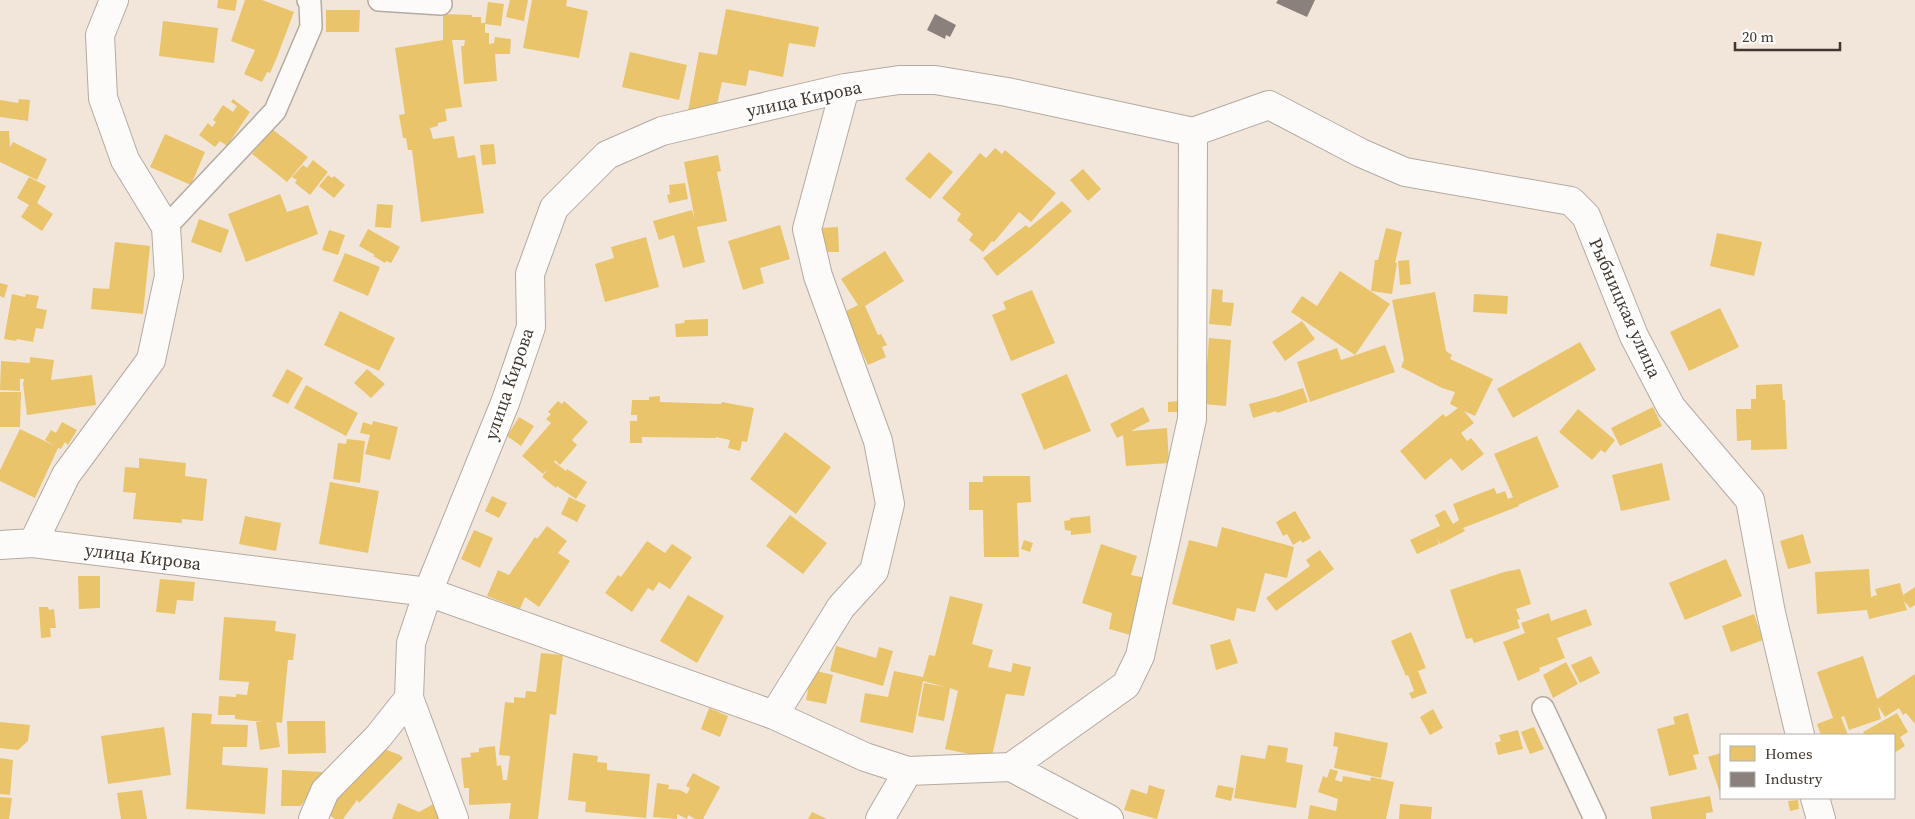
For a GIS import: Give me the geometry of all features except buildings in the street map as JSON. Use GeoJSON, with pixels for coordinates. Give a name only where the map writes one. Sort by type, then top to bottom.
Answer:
{"type":"FeatureCollection","features":[{"type":"Feature","properties":{"kind":"street"},"geometry":{"type":"LineString","coordinates":[[33,543],[66,475],[151,360],[169,276],[166,227],[125,160],[102,98],[100,35],[114,0]]}},
{"type":"Feature","properties":{"kind":"street","name":"улица Кирова"},"geometry":{"type":"LineString","coordinates":[[0,545],[33,543],[428,592],[505,402],[531,327],[530,274],[554,208],[607,155],[662,131],[845,88],[899,80],[935,80],[1016,94],[1193,132]]}},
{"type":"Feature","properties":{"kind":"street"},"geometry":{"type":"LineString","coordinates":[[774,715],[841,607],[874,571],[890,504],[878,441],[818,276],[808,229],[845,88]]}},
{"type":"Feature","properties":{"kind":"street","name":"Рыбницкая улица"},"geometry":{"type":"LineString","coordinates":[[1193,132],[1269,105],[1361,153],[1405,172],[1571,201],[1586,216],[1634,336],[1672,407],[1750,500],[1770,613],[1800,734]]}},
{"type":"Feature","properties":{"kind":"street"},"geometry":{"type":"LineString","coordinates":[[1011,767],[1126,685],[1140,656],[1192,419],[1193,132]]}},
{"type":"Feature","properties":{"kind":"street"},"geometry":{"type":"LineString","coordinates":[[454,819],[410,698],[412,643],[428,592],[774,715],[865,757],[908,771],[1011,767],[1109,819]]}},
{"type":"Feature","properties":{"kind":"street"},"geometry":{"type":"LineString","coordinates":[[313,819],[325,791],[378,737],[410,698]]}},
{"type":"Feature","properties":{"kind":"street"},"geometry":{"type":"LineString","coordinates":[[880,819],[908,771]]}},
{"type":"Feature","properties":{"kind":"street"},"geometry":{"type":"LineString","coordinates":[[1816,799],[1821,819]]}},
{"type":"Feature","properties":{"kind":"lane"},"geometry":{"type":"LineString","coordinates":[[166,227],[275,111],[311,27],[310,3],[308,0]]}},
{"type":"Feature","properties":{"kind":"lane"},"geometry":{"type":"LineString","coordinates":[[379,0],[441,4]]}},
{"type":"Feature","properties":{"kind":"lane"},"geometry":{"type":"LineString","coordinates":[[1543,708],[1595,819]]}}]}
